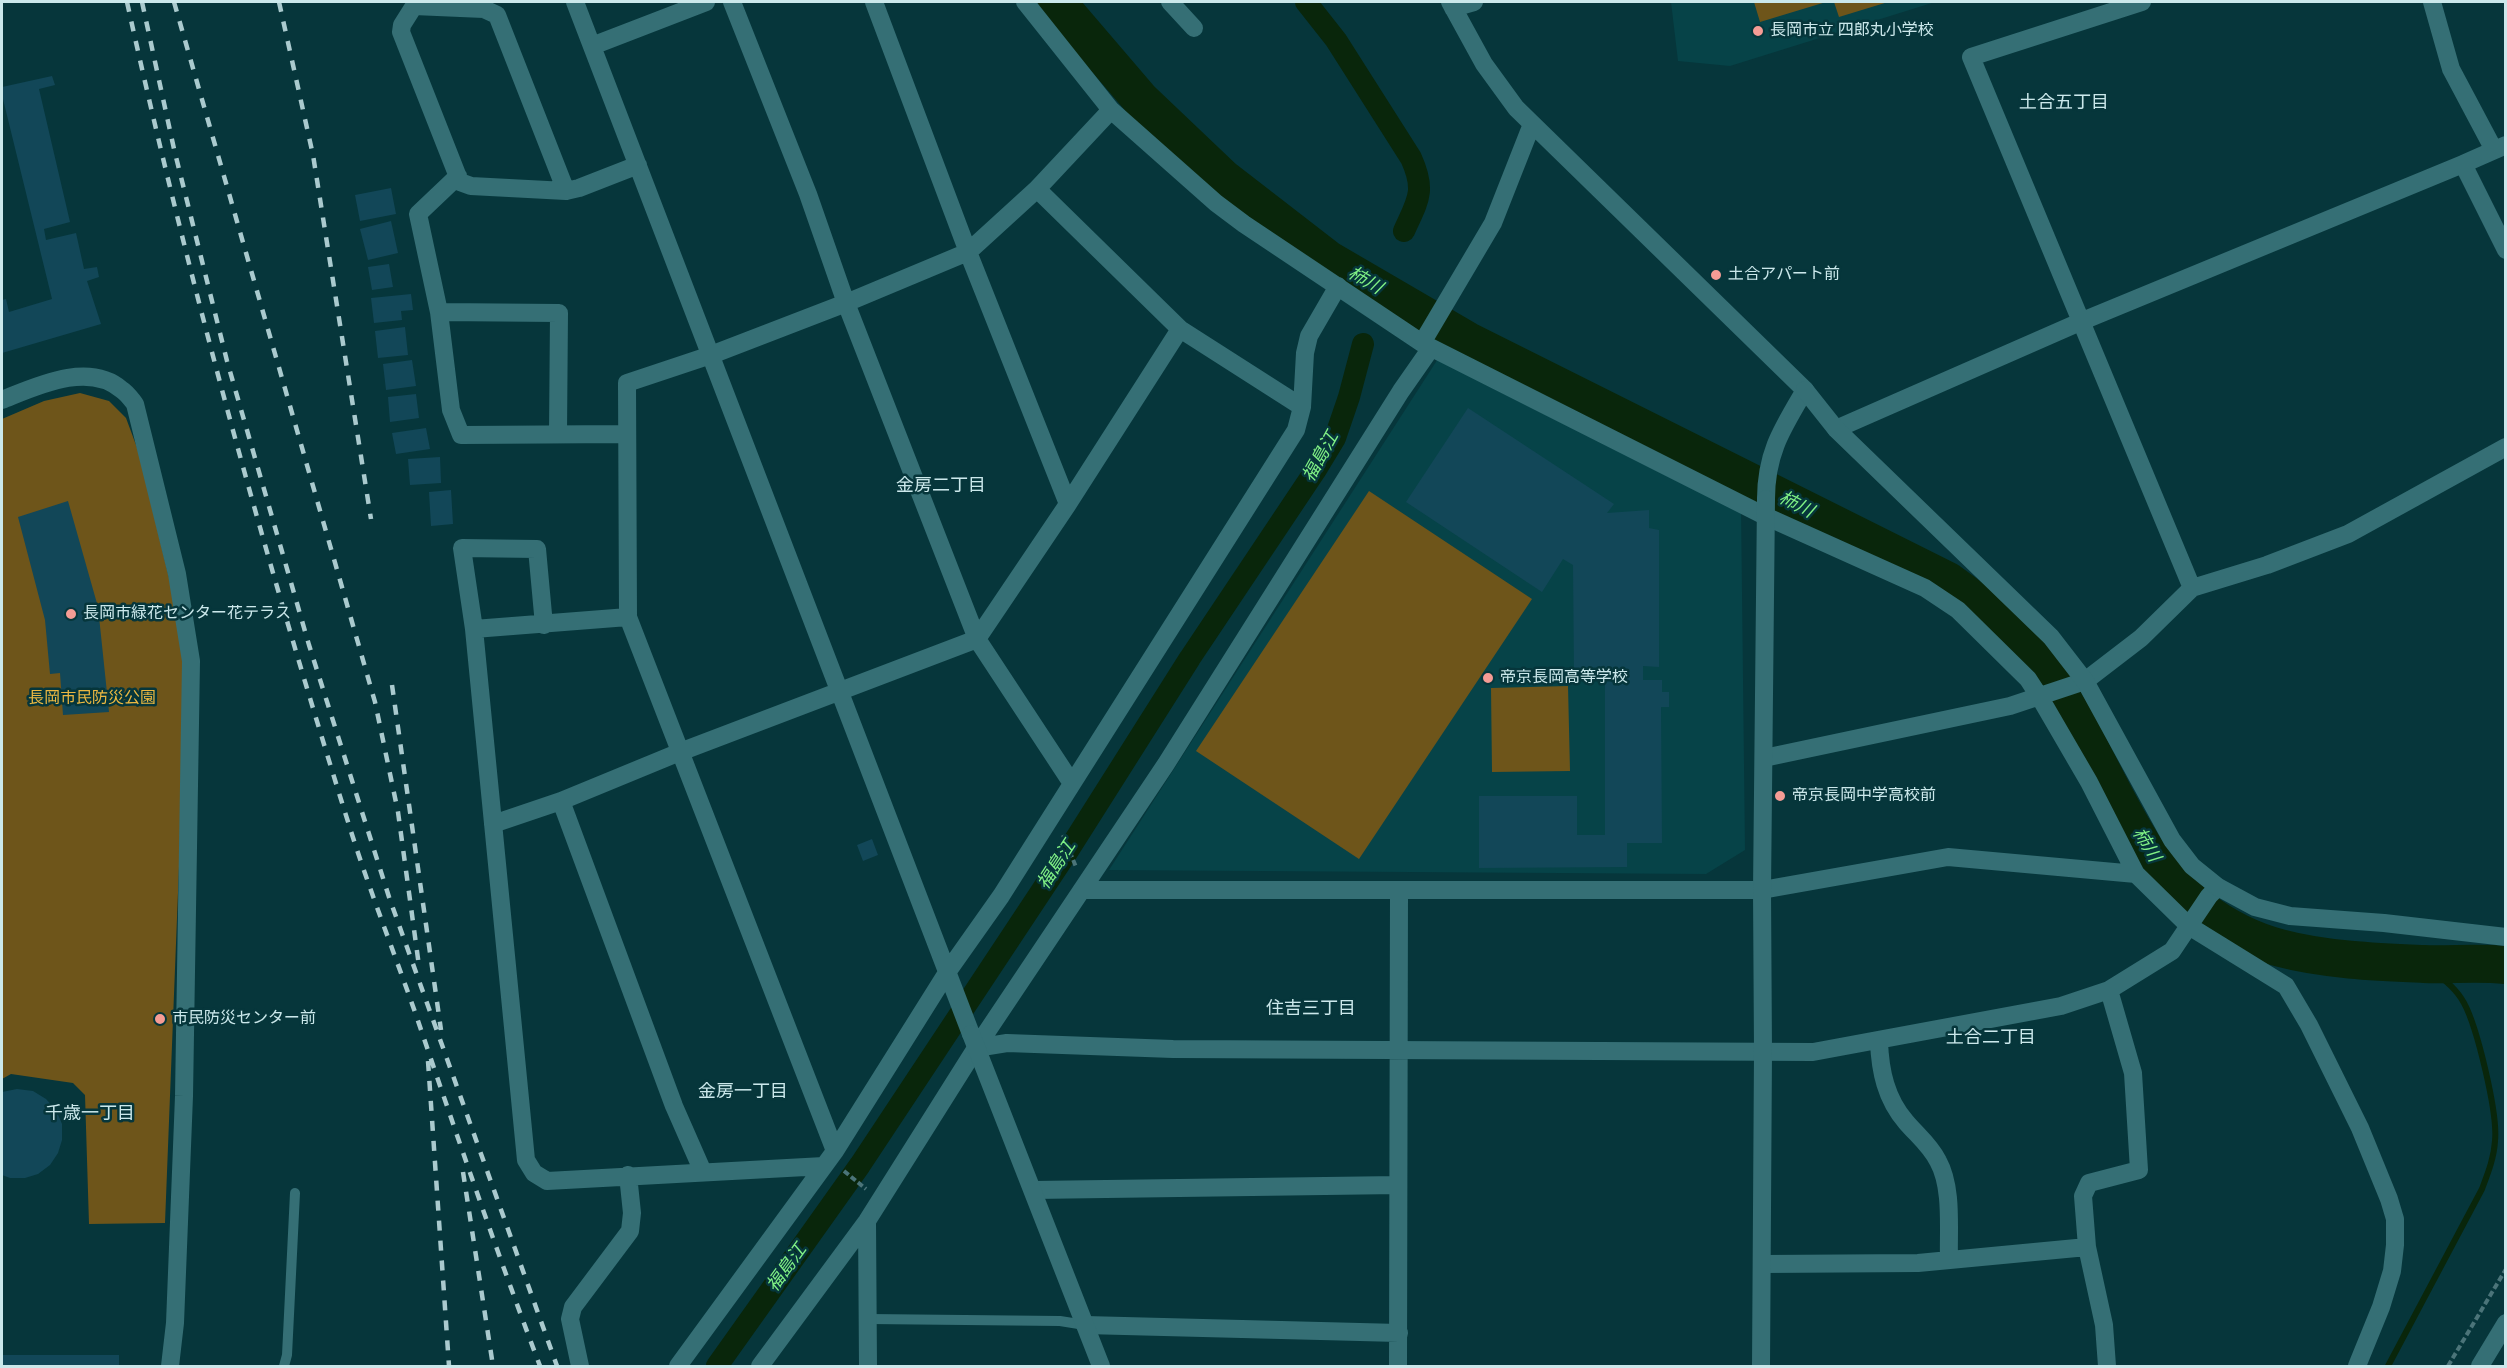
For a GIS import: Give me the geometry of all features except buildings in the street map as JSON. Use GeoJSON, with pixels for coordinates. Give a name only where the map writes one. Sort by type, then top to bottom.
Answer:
{"type":"FeatureCollection","features":[{"type":"Feature","properties":{"kind":"street"},"geometry":{"type":"LineString","coordinates":[[575,2],[838,693],[1101,1366]]}},
{"type":"Feature","properties":{"kind":"street"},"geometry":{"type":"LineString","coordinates":[[592,46],[706,2]]}},
{"type":"Feature","properties":{"kind":"street"},"geometry":{"type":"LineString","coordinates":[[732,2],[808,194],[846,303],[977,639],[1071,782]]}},
{"type":"Feature","properties":{"kind":"street"},"geometry":{"type":"LineString","coordinates":[[874,2],[968,252],[1068,504]]}},
{"type":"Feature","properties":{"kind":"street"},"geometry":{"type":"LineString","coordinates":[[1025,2],[1111,110],[1244,225],[1426,342],[1925,588],[1958,609],[2028,680],[2089,782],[2136,874],[2191,923],[2286,986],[2309,1025],[2360,1128],[2390,1199],[2395,1219],[2392,1271],[2381,1307],[2357,1366]]}},
{"type":"Feature","properties":{"kind":"street"},"geometry":{"type":"LineString","coordinates":[[1170,2],[1194,28]]}},
{"type":"Feature","properties":{"kind":"street"},"geometry":{"type":"LineString","coordinates":[[1474,2],[1451,5],[1501,88],[1532,124],[1805,390],[1836,429],[2051,637],[2085,681],[2172,840],[2214,892],[2255,907],[2290,916],[2384,923],[2505,937]]}},
{"type":"Feature","properties":{"kind":"street"},"geometry":{"type":"LineString","coordinates":[[2142,2],[1971,57],[2192,588]]}},
{"type":"Feature","properties":{"kind":"street"},"geometry":{"type":"LineString","coordinates":[[1836,429],[2080,322],[2500,147],[2451,69],[2432,2]]}},
{"type":"Feature","properties":{"kind":"street"},"geometry":{"type":"LineString","coordinates":[[566,191],[497,15],[484,9],[414,6],[402,24],[401,32],[460,182],[471,186],[566,191],[638,165]]}},
{"type":"Feature","properties":{"kind":"street"},"geometry":{"type":"LineString","coordinates":[[832,1161],[628,617],[627,383],[711,355],[846,303],[968,252],[1037,189],[1111,110]]}},
{"type":"Feature","properties":{"kind":"street"},"geometry":{"type":"LineString","coordinates":[[760,1366],[867,1221],[974,1041],[1082,890],[1166,764],[1401,391],[1446,304],[1493,223],[1532,124]]}},
{"type":"Feature","properties":{"kind":"street"},"geometry":{"type":"LineString","coordinates":[[2463,164],[2505,250]]}},
{"type":"Feature","properties":{"kind":"street"},"geometry":{"type":"LineString","coordinates":[[458,176],[418,214],[439,312],[451,410],[461,435],[627,434]]}},
{"type":"Feature","properties":{"kind":"street"},"geometry":{"type":"LineString","coordinates":[[1037,189],[1180,329],[1302,407]]}},
{"type":"Feature","properties":{"kind":"street"},"geometry":{"type":"LineString","coordinates":[[678,1366],[832,1161],[950,980],[1071,782],[1296,430],[1302,407],[1305,353],[1309,336],[1338,286]]}},
{"type":"Feature","properties":{"kind":"street"},"geometry":{"type":"LineString","coordinates":[[439,312],[559,313],[558,434]]}},
{"type":"Feature","properties":{"kind":"street"},"geometry":{"type":"LineString","coordinates":[[493,824],[561,801],[680,752],[977,639],[1068,504],[1180,329]]}},
{"type":"Feature","properties":{"kind":"street"},"geometry":{"type":"LineString","coordinates":[[2,399],[35,387],[78,376],[94,377],[122,389],[135,404],[184,609],[191,662],[191,765],[184,1096],[175,1323],[170,1366]]}},
{"type":"Feature","properties":{"kind":"street"},"geometry":{"type":"LineString","coordinates":[[1761,1366],[1765,508],[1769,464],[1776,441],[1805,390]]}},
{"type":"Feature","properties":{"kind":"street"},"geometry":{"type":"LineString","coordinates":[[1764,758],[1954,718],[2039,696],[2085,681],[2141,638],[2192,588],[2266,565],[2348,534],[2505,447]]}},
{"type":"Feature","properties":{"kind":"street"},"geometry":{"type":"LineString","coordinates":[[544,625],[537,549],[462,548],[474,629],[526,1160],[534,1173],[547,1181],[703,1172],[832,1161]]}},
{"type":"Feature","properties":{"kind":"street"},"geometry":{"type":"LineString","coordinates":[[474,629],[628,617]]}},
{"type":"Feature","properties":{"kind":"street"},"geometry":{"type":"LineString","coordinates":[[561,801],[674,1106],[703,1172]]}},
{"type":"Feature","properties":{"kind":"street"},"geometry":{"type":"LineString","coordinates":[[1082,890],[1399,892],[1762,890],[1948,857],[2136,874]]}},
{"type":"Feature","properties":{"kind":"street"},"geometry":{"type":"LineString","coordinates":[[1398,1366],[1399,892]]}},
{"type":"Feature","properties":{"kind":"street"},"geometry":{"type":"LineString","coordinates":[[974,1041],[1173,1048],[1399,1051],[1813,1052],[2061,1006],[2109,990],[2172,951],[2214,892]]}},
{"type":"Feature","properties":{"kind":"street"},"geometry":{"type":"LineString","coordinates":[[2107,1366],[2104,1325],[2087,1247],[2083,1196],[2089,1183],[2139,1170],[2133,1073],[2109,990]]}},
{"type":"Feature","properties":{"kind":"street"},"geometry":{"type":"LineString","coordinates":[[1879,1041],[1883,1077],[1890,1099],[1896,1110],[1922,1138],[1938,1161],[1946,1196],[1949,1260]]}},
{"type":"Feature","properties":{"kind":"street"},"geometry":{"type":"LineString","coordinates":[[580,1366],[570,1319],[573,1307],[630,1231],[632,1213],[628,1175]]}},
{"type":"Feature","properties":{"kind":"street"},"geometry":{"type":"LineString","coordinates":[[1033,1190],[1398,1185]]}},
{"type":"Feature","properties":{"kind":"street"},"geometry":{"type":"LineString","coordinates":[[867,1221],[868,1366]]}},
{"type":"Feature","properties":{"kind":"street"},"geometry":{"type":"LineString","coordinates":[[1763,1264],[1918,1263],[2087,1247]]}},
{"type":"Feature","properties":{"kind":"street"},"geometry":{"type":"LineString","coordinates":[[2480,1366],[2505,1323]]}},
{"type":"Feature","properties":{"kind":"street"},"geometry":{"type":"LineString","coordinates":[[1085,1325],[1399,1333]]}},
{"type":"Feature","properties":{"kind":"lane"},"geometry":{"type":"LineString","coordinates":[[284,1366],[287,1355],[295,1193]]}},
{"type":"Feature","properties":{"kind":"lane"},"geometry":{"type":"LineString","coordinates":[[869,1319],[1060,1321],[1085,1325]]}},
{"type":"Feature","properties":{"kind":"path"},"geometry":{"type":"LineString","coordinates":[[1060,828],[1075,866]]}},
{"type":"Feature","properties":{"kind":"path"},"geometry":{"type":"LineString","coordinates":[[832,1161],[866,1189]]}},
{"type":"Feature","properties":{"kind":"path"},"geometry":{"type":"LineString","coordinates":[[2448,1366],[2505,1269]]}},
{"type":"Feature","properties":{"kind":"shaded area","name":"長岡市立 四郎丸小学校"},"geometry":{"type":"Polygon","coordinates":[[[1671,2],[1935,2],[1730,66],[1678,61],[1671,2]]]}},
{"type":"Feature","properties":{"kind":"shaded area","name":"帝京長岡高等学校"},"geometry":{"type":"Polygon","coordinates":[[[1443,351],[1741,506],[1745,850],[1706,874],[1109,870],[1443,351]]]}},
{"type":"Feature","properties":{"kind":"green space"},"geometry":{"type":"Polygon","coordinates":[[[1754,2],[1826,2],[1760,22],[1754,2]]]}},
{"type":"Feature","properties":{"kind":"green space"},"geometry":{"type":"Polygon","coordinates":[[[1834,2],[1888,2],[1839,17],[1834,2]]]}},
{"type":"Feature","properties":{"kind":"green space","name":"長岡市民防災公園"},"geometry":{"type":"Polygon","coordinates":[[[80,393],[109,401],[126,418],[139,453],[178,615],[184,671],[184,740],[165,1223],[89,1224],[85,1095],[73,1083],[11,1074],[2,1079],[2,419],[44,401],[80,393]]]}},
{"type":"Feature","properties":{"kind":"green space"},"geometry":{"type":"Polygon","coordinates":[[[1369,491],[1532,599],[1359,859],[1196,751],[1369,491]]]}},
{"type":"Feature","properties":{"kind":"green space"},"geometry":{"type":"Polygon","coordinates":[[[1568,686],[1570,771],[1492,772],[1491,688],[1568,686]]]}},
{"type":"Feature","properties":{"kind":"waterway","name":"柿川"},"geometry":{"type":"LineString","coordinates":[[1057,2],[1141,100],[1223,178],[1329,260],[1468,341],[1948,581],[1976,602],[2003,624],[2049,677],[2154,862],[2184,894],[2219,921],[2259,941],[2315,955],[2351,960],[2424,964],[2506,965]]}},
{"type":"Feature","properties":{"kind":"waterway","name":"福島江"},"geometry":{"type":"LineString","coordinates":[[1306,2],[1336,40],[1416,169],[1418,195],[1404,231]]}},
{"type":"Feature","properties":{"kind":"waterway","name":"福島江"},"geometry":{"type":"LineString","coordinates":[[717,1366],[860,1165],[1066,854],[1190,658],[1315,471],[1335,438],[1363,344]]}},
{"type":"Feature","properties":{"kind":"waterway"},"geometry":{"type":"LineString","coordinates":[[2388,1366],[2482,1189],[2492,1159],[2495,1141],[2490,1091],[2469,1015],[2456,991],[2425,964]]}},
{"type":"Feature","properties":{"kind":"railway"},"geometry":{"type":"LineString","coordinates":[[127,2],[175,209],[229,416],[287,621],[365,873],[540,1366]]}},
{"type":"Feature","properties":{"kind":"railway"},"geometry":{"type":"LineString","coordinates":[[142,2],[174,149],[227,361],[309,645],[389,897],[557,1366]]}},
{"type":"Feature","properties":{"kind":"railway"},"geometry":{"type":"LineString","coordinates":[[174,2],[375,702],[398,812],[419,966]]}},
{"type":"Feature","properties":{"kind":"railway"},"geometry":{"type":"LineString","coordinates":[[279,2],[313,155],[371,519]]}},
{"type":"Feature","properties":{"kind":"railway"},"geometry":{"type":"LineString","coordinates":[[392,685],[441,1030]]}},
{"type":"Feature","properties":{"kind":"railway"},"geometry":{"type":"LineString","coordinates":[[428,1061],[449,1366]]}},
{"type":"Feature","properties":{"kind":"railway"},"geometry":{"type":"LineString","coordinates":[[463,1172],[493,1366]]}},
{"type":"Feature","properties":{"kind":"place","name":"長岡市立 四郎丸小学校"},"geometry":{"type":"Point","coordinates":[1758,31]}},
{"type":"Feature","properties":{"kind":"place","name":"土合アパート前"},"geometry":{"type":"Point","coordinates":[1716,275]}},
{"type":"Feature","properties":{"kind":"place","name":"長岡市緑花センター花テラス"},"geometry":{"type":"Point","coordinates":[71,614]}},
{"type":"Feature","properties":{"kind":"place","name":"帝京長岡高等学校"},"geometry":{"type":"Point","coordinates":[1488,678]}},
{"type":"Feature","properties":{"kind":"place","name":"帝京長岡中学高校前"},"geometry":{"type":"Point","coordinates":[1780,796]}},
{"type":"Feature","properties":{"kind":"place","name":"市民防災センター前"},"geometry":{"type":"Point","coordinates":[160,1019]}},
{"type":"Feature","properties":{"kind":"district","name":"土合五丁目"},"geometry":{"type":"Point","coordinates":[2064,103]}},
{"type":"Feature","properties":{"kind":"district","name":"金房二丁目"},"geometry":{"type":"Point","coordinates":[941,486]}},
{"type":"Feature","properties":{"kind":"district","name":"住吉三丁目"},"geometry":{"type":"Point","coordinates":[1311,1009]}},
{"type":"Feature","properties":{"kind":"district","name":"土合二丁目"},"geometry":{"type":"Point","coordinates":[1991,1038]}},
{"type":"Feature","properties":{"kind":"district","name":"金房一丁目"},"geometry":{"type":"Point","coordinates":[743,1092]}},
{"type":"Feature","properties":{"kind":"district","name":"千歳一丁目"},"geometry":{"type":"Point","coordinates":[90,1114]}}]}
